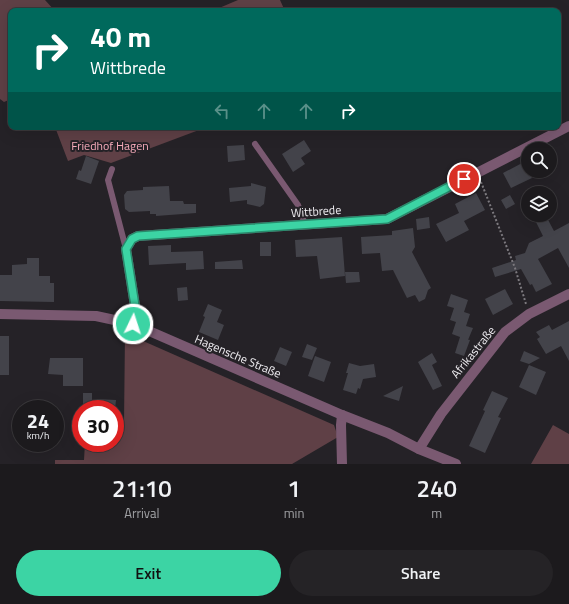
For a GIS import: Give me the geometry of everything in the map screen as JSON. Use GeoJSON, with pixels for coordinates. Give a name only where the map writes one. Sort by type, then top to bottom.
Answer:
{"type":"FeatureCollection","features":[{"type":"Feature","properties":{"kind":"street","name":"Wittbrede"},"geometry":{"type":"LineString","coordinates":[[126,249],[132,239],[138,236],[387,219],[569,126]]}},
{"type":"Feature","properties":{"kind":"street"},"geometry":{"type":"LineString","coordinates":[[126,249],[136,312],[133,324]]}},
{"type":"Feature","properties":{"kind":"street","name":"Afrikastraße"},"geometry":{"type":"LineString","coordinates":[[419,449],[441,414],[505,332],[529,314],[569,294]]}},
{"type":"Feature","properties":{"kind":"street","name":"Hagensche Straße"},"geometry":{"type":"LineString","coordinates":[[0,314],[96,316],[133,324],[342,415],[388,433],[419,449],[456,464]]}},
{"type":"Feature","properties":{"kind":"street"},"geometry":{"type":"LineString","coordinates":[[342,415],[340,425],[342,464]]}},
{"type":"Feature","properties":{"kind":"lane"},"geometry":{"type":"LineString","coordinates":[[255,144],[298,205],[305,224]]}},
{"type":"Feature","properties":{"kind":"lane"},"geometry":{"type":"LineString","coordinates":[[112,169],[108,180],[126,249]]}},
{"type":"Feature","properties":{"kind":"path"},"geometry":{"type":"LineString","coordinates":[[477,172],[515,268],[529,314]]}},
{"type":"Feature","properties":{"kind":"green space"},"geometry":{"type":"Polygon","coordinates":[[[0,0],[45,0],[52,8],[8,8],[8,100],[4,102],[0,99],[0,0]]]}},
{"type":"Feature","properties":{"kind":"green space"},"geometry":{"type":"Polygon","coordinates":[[[238,0],[280,0],[284,8],[219,8],[238,0]]]}},
{"type":"Feature","properties":{"kind":"green space","name":"Friedhof Hagen"},"geometry":{"type":"Polygon","coordinates":[[[56,130],[199,130],[111,163],[84,155],[68,161],[56,130]]]}},
{"type":"Feature","properties":{"kind":"green space"},"geometry":{"type":"Polygon","coordinates":[[[125,333],[334,425],[338,437],[292,464],[55,464],[55,460],[84,460],[84,452],[124,452],[125,333]]]}},
{"type":"Feature","properties":{"kind":"green space"},"geometry":{"type":"Polygon","coordinates":[[[553,425],[569,434],[569,464],[531,464],[553,425]]]}},
{"type":"Feature","properties":{"kind":"building"},"geometry":{"type":"Polygon","coordinates":[[[304,140],[311,151],[301,158],[305,164],[293,172],[282,154],[304,140]]]}},
{"type":"Feature","properties":{"kind":"building"},"geometry":{"type":"Polygon","coordinates":[[[244,145],[245,160],[228,162],[227,146],[244,145]]]}},
{"type":"Feature","properties":{"kind":"building"},"geometry":{"type":"Polygon","coordinates":[[[86,156],[99,161],[91,184],[76,179],[79,170],[81,171],[86,156]]]}},
{"type":"Feature","properties":{"kind":"building"},"geometry":{"type":"Polygon","coordinates":[[[521,164],[521,178],[532,178],[511,188],[503,173],[521,164]]]}},
{"type":"Feature","properties":{"kind":"building"},"geometry":{"type":"Polygon","coordinates":[[[251,183],[266,187],[264,204],[260,207],[247,204],[247,200],[230,202],[229,188],[251,186],[251,183]]]}},
{"type":"Feature","properties":{"kind":"building"},"geometry":{"type":"Polygon","coordinates":[[[169,186],[170,201],[183,201],[184,204],[196,204],[196,213],[156,216],[156,214],[150,214],[150,211],[129,212],[125,209],[124,195],[127,191],[143,190],[143,187],[169,186]]]}},
{"type":"Feature","properties":{"kind":"building"},"geometry":{"type":"Polygon","coordinates":[[[476,193],[485,210],[464,221],[469,230],[446,242],[436,224],[459,213],[455,204],[476,193]]]}},
{"type":"Feature","properties":{"kind":"building"},"geometry":{"type":"Polygon","coordinates":[[[510,195],[515,204],[506,209],[501,200],[510,195]]]}},
{"type":"Feature","properties":{"kind":"building"},"geometry":{"type":"Polygon","coordinates":[[[429,217],[430,228],[417,230],[416,219],[429,217]]]}},
{"type":"Feature","properties":{"kind":"building"},"geometry":{"type":"Polygon","coordinates":[[[536,222],[549,222],[554,231],[569,223],[569,268],[558,248],[538,259],[552,284],[536,292],[532,284],[530,285],[521,269],[495,277],[492,268],[516,260],[515,256],[525,253],[529,243],[543,236],[536,222]]]}},
{"type":"Feature","properties":{"kind":"building"},"geometry":{"type":"Polygon","coordinates":[[[413,228],[415,247],[412,252],[431,288],[428,290],[425,299],[419,302],[415,295],[407,298],[393,270],[382,271],[380,253],[362,254],[361,237],[392,235],[392,231],[413,228]]]}},
{"type":"Feature","properties":{"kind":"building"},"geometry":{"type":"Polygon","coordinates":[[[342,237],[345,276],[320,279],[317,256],[296,257],[295,240],[342,237]]]}},
{"type":"Feature","properties":{"kind":"building"},"geometry":{"type":"Polygon","coordinates":[[[260,242],[271,242],[271,256],[260,256],[260,242]]]}},
{"type":"Feature","properties":{"kind":"building"},"geometry":{"type":"Polygon","coordinates":[[[171,245],[171,252],[203,251],[204,269],[186,270],[186,263],[149,265],[148,246],[171,245]]]}},
{"type":"Feature","properties":{"kind":"building"},"geometry":{"type":"Polygon","coordinates":[[[27,258],[39,258],[39,276],[50,276],[50,283],[54,283],[54,302],[0,301],[0,275],[12,275],[12,265],[27,264],[27,258]]]}},
{"type":"Feature","properties":{"kind":"building"},"geometry":{"type":"Polygon","coordinates":[[[242,260],[243,269],[215,269],[215,262],[242,260]]]}},
{"type":"Feature","properties":{"kind":"building"},"geometry":{"type":"Polygon","coordinates":[[[345,272],[359,272],[360,282],[346,283],[345,272]]]}},
{"type":"Feature","properties":{"kind":"building"},"geometry":{"type":"Polygon","coordinates":[[[187,287],[188,300],[178,301],[177,288],[187,287]]]}},
{"type":"Feature","properties":{"kind":"building"},"geometry":{"type":"Polygon","coordinates":[[[505,289],[513,304],[493,315],[485,299],[505,289]]]}},
{"type":"Feature","properties":{"kind":"building"},"geometry":{"type":"Polygon","coordinates":[[[451,294],[468,300],[464,312],[470,314],[466,326],[473,328],[464,356],[455,353],[460,337],[452,334],[456,322],[450,320],[454,308],[447,306],[451,294]]]}},
{"type":"Feature","properties":{"kind":"building"},"geometry":{"type":"Polygon","coordinates":[[[208,304],[222,310],[217,322],[224,325],[218,340],[199,332],[208,304]]]}},
{"type":"Feature","properties":{"kind":"building"},"geometry":{"type":"Polygon","coordinates":[[[569,321],[569,361],[561,346],[546,354],[537,339],[540,337],[536,332],[549,325],[552,330],[569,321]]]}},
{"type":"Feature","properties":{"kind":"building"},"geometry":{"type":"Polygon","coordinates":[[[0,336],[9,336],[9,375],[0,375],[0,336]]]}},
{"type":"Feature","properties":{"kind":"building"},"geometry":{"type":"Polygon","coordinates":[[[307,344],[317,348],[312,360],[302,357],[307,344]]]}},
{"type":"Feature","properties":{"kind":"building"},"geometry":{"type":"Polygon","coordinates":[[[280,347],[292,352],[286,366],[274,361],[280,347]]]}},
{"type":"Feature","properties":{"kind":"building"},"geometry":{"type":"Polygon","coordinates":[[[524,351],[540,358],[529,364],[520,361],[524,351]]]}},
{"type":"Feature","properties":{"kind":"building"},"geometry":{"type":"Polygon","coordinates":[[[432,353],[437,362],[432,365],[442,386],[433,390],[418,362],[432,353]]]}},
{"type":"Feature","properties":{"kind":"building"},"geometry":{"type":"Polygon","coordinates":[[[315,356],[331,362],[324,382],[308,376],[315,356]]]}},
{"type":"Feature","properties":{"kind":"building"},"geometry":{"type":"Polygon","coordinates":[[[50,358],[83,358],[83,386],[63,386],[63,375],[48,374],[50,358]]]}},
{"type":"Feature","properties":{"kind":"building"},"geometry":{"type":"Polygon","coordinates":[[[349,363],[360,366],[374,364],[376,377],[363,379],[360,389],[358,388],[356,394],[343,390],[349,363]]]}},
{"type":"Feature","properties":{"kind":"building"},"geometry":{"type":"Polygon","coordinates":[[[529,365],[546,372],[536,395],[519,387],[529,365]]]}},
{"type":"Feature","properties":{"kind":"building"},"geometry":{"type":"Polygon","coordinates":[[[403,386],[399,401],[383,396],[403,386]]]}},
{"type":"Feature","properties":{"kind":"building"},"geometry":{"type":"Polygon","coordinates":[[[492,391],[508,398],[498,417],[501,418],[485,453],[469,446],[485,411],[483,410],[492,391]]]}},
{"type":"Feature","properties":{"kind":"building"},"geometry":{"type":"Polygon","coordinates":[[[83,393],[92,393],[92,400],[83,400],[83,393]]]}},
{"type":"Feature","properties":{"kind":"route"},"geometry":{"type":"LineString","coordinates":[[133,324],[136,312],[126,249],[132,239],[138,236],[387,219],[464,179]]}}]}
